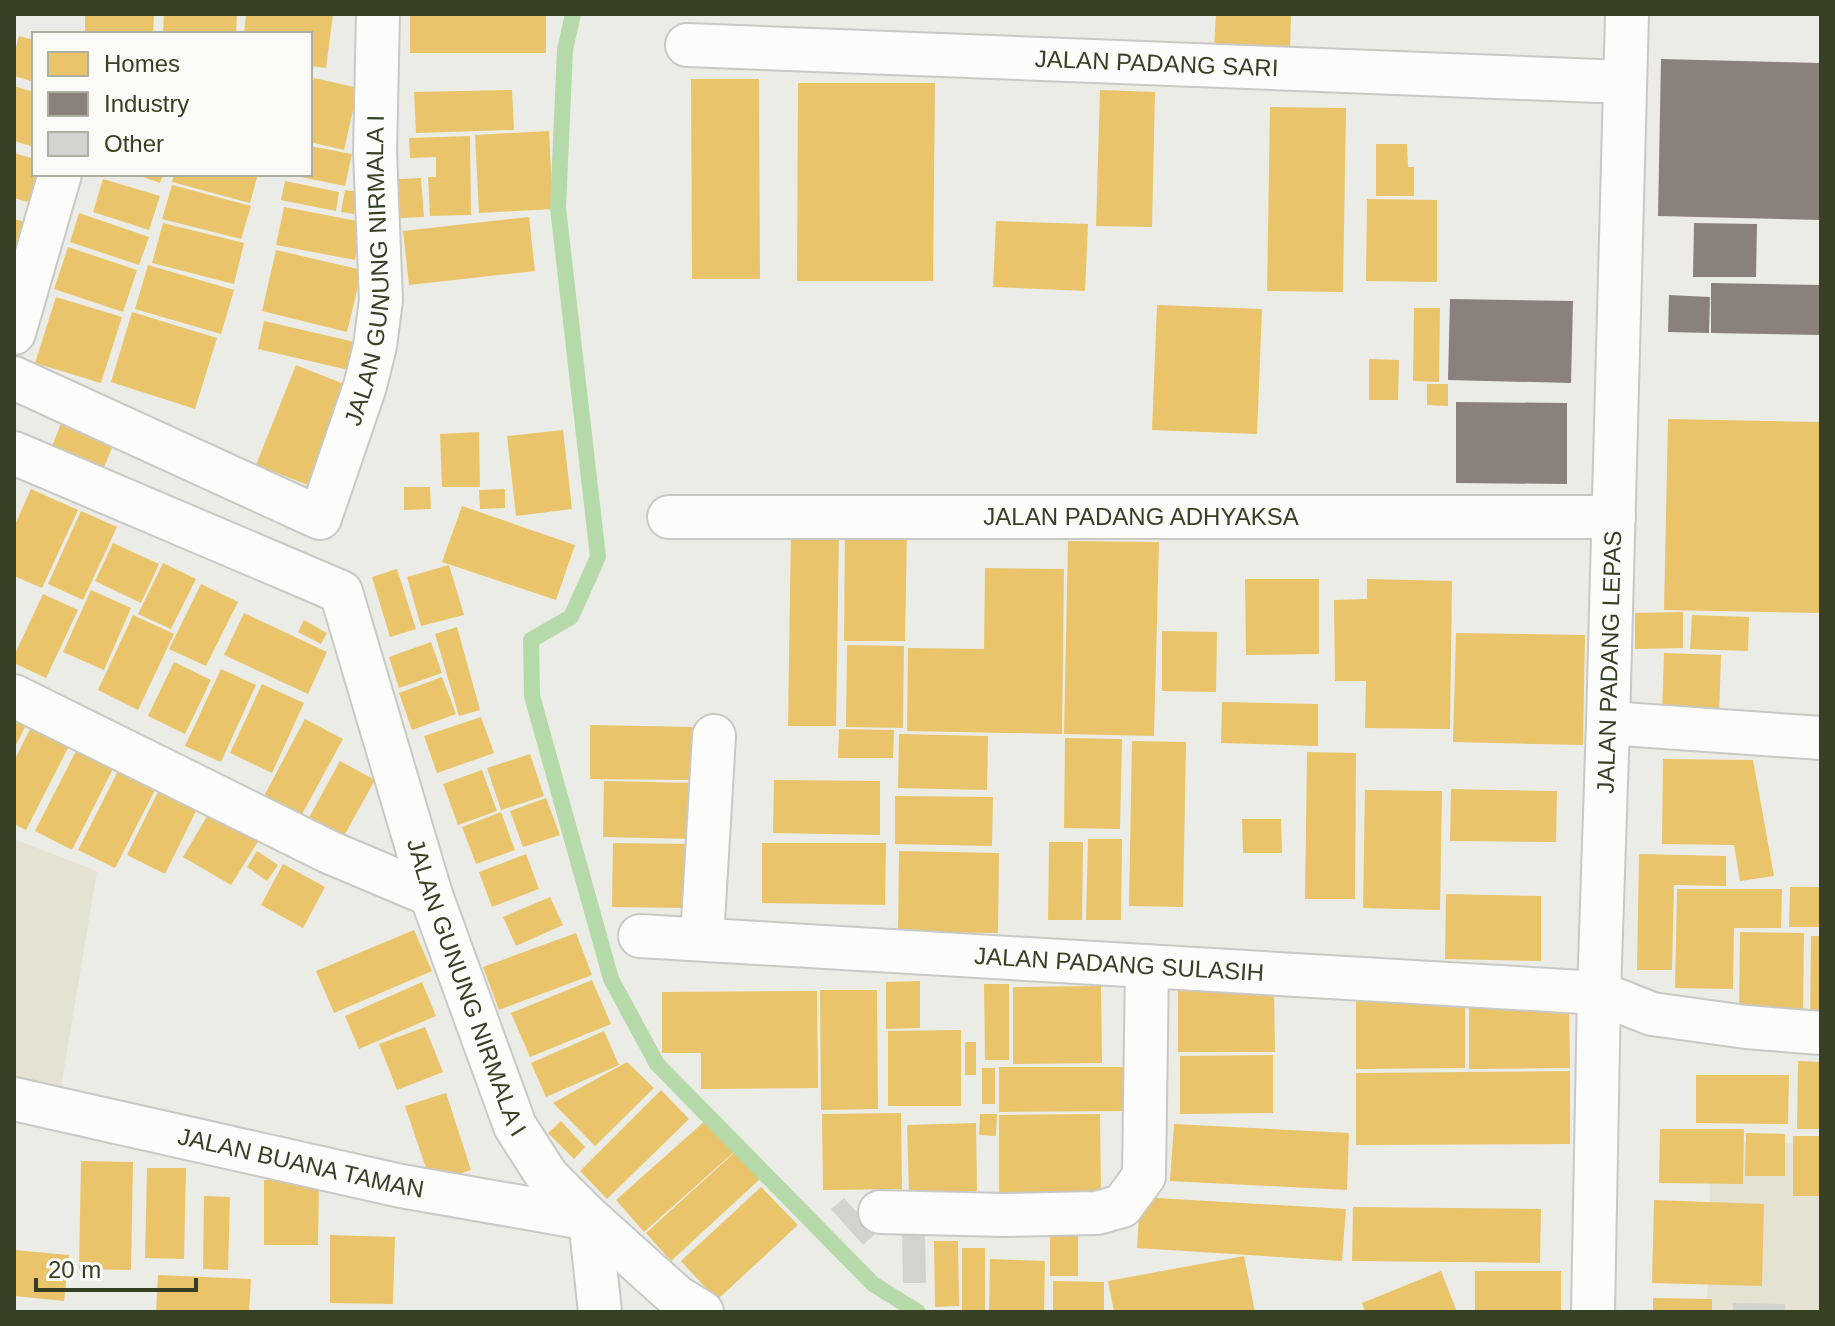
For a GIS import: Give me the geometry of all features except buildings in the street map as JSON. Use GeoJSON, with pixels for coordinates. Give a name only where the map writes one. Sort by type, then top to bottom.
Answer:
{"type":"FeatureCollection","features":[{"type":"Feature","properties":{"kind":"street","name":"JALAN GUNUNG NIRMALA I"},"geometry":{"type":"LineString","coordinates":[[14,378],[320,518],[365,386],[375,346],[381,300],[375,152],[378,14]]}},
{"type":"Feature","properties":{"kind":"street","name":"JALAN PADANG LEPAS"},"geometry":{"type":"LineString","coordinates":[[1593,1312],[1627,14]]}},
{"type":"Feature","properties":{"kind":"street","name":"JALAN PADANG SARI"},"geometry":{"type":"LineString","coordinates":[[687,45],[1624,82]]}},
{"type":"Feature","properties":{"kind":"street"},"geometry":{"type":"LineString","coordinates":[[14,333],[59,176]]}},
{"type":"Feature","properties":{"kind":"street","name":"JALAN GUNUNG NIRMALA I"},"geometry":{"type":"LineString","coordinates":[[14,453],[341,592],[431,895],[515,1126],[547,1176],[590,1219],[677,1297],[702,1312]]}},
{"type":"Feature","properties":{"kind":"street","name":"JALAN PADANG ADHYAKSA"},"geometry":{"type":"LineString","coordinates":[[669,517],[1614,517]]}},
{"type":"Feature","properties":{"kind":"street"},"geometry":{"type":"LineString","coordinates":[[14,696],[329,852],[431,895]]}},
{"type":"Feature","properties":{"kind":"street"},"geometry":{"type":"LineString","coordinates":[[1608,723],[1821,738]]}},
{"type":"Feature","properties":{"kind":"street"},"geometry":{"type":"LineString","coordinates":[[702,939],[714,736]]}},
{"type":"Feature","properties":{"kind":"street","name":"JALAN PADANG SULASIH"},"geometry":{"type":"LineString","coordinates":[[640,936],[1599,993],[1652,1014],[1746,1027],[1821,1033]]}},
{"type":"Feature","properties":{"kind":"street"},"geometry":{"type":"LineString","coordinates":[[880,1212],[1005,1215],[1097,1213],[1122,1206],[1144,1176],[1147,966]]}},
{"type":"Feature","properties":{"kind":"street","name":"JALAN BUANA TAMAN"},"geometry":{"type":"LineString","coordinates":[[14,1099],[401,1186],[590,1219]]}},
{"type":"Feature","properties":{"kind":"street"},"geometry":{"type":"LineString","coordinates":[[590,1219],[600,1312]]}},
{"type":"Feature","properties":{"kind":"shaded area"},"geometry":{"type":"Polygon","coordinates":[[[14,839],[97,871],[54,1129],[14,1121],[14,839]]]}},
{"type":"Feature","properties":{"kind":"shaded area"},"geometry":{"type":"Polygon","coordinates":[[[1711,1142],[1821,1144],[1821,1312],[1707,1312],[1711,1142]]]}},
{"type":"Feature","properties":{"kind":"waterway"},"geometry":{"type":"LineString","coordinates":[[573,14],[565,50],[558,208],[598,557],[571,617],[531,640],[532,696],[611,979],[657,1064],[873,1284],[918,1312]]}}]}
